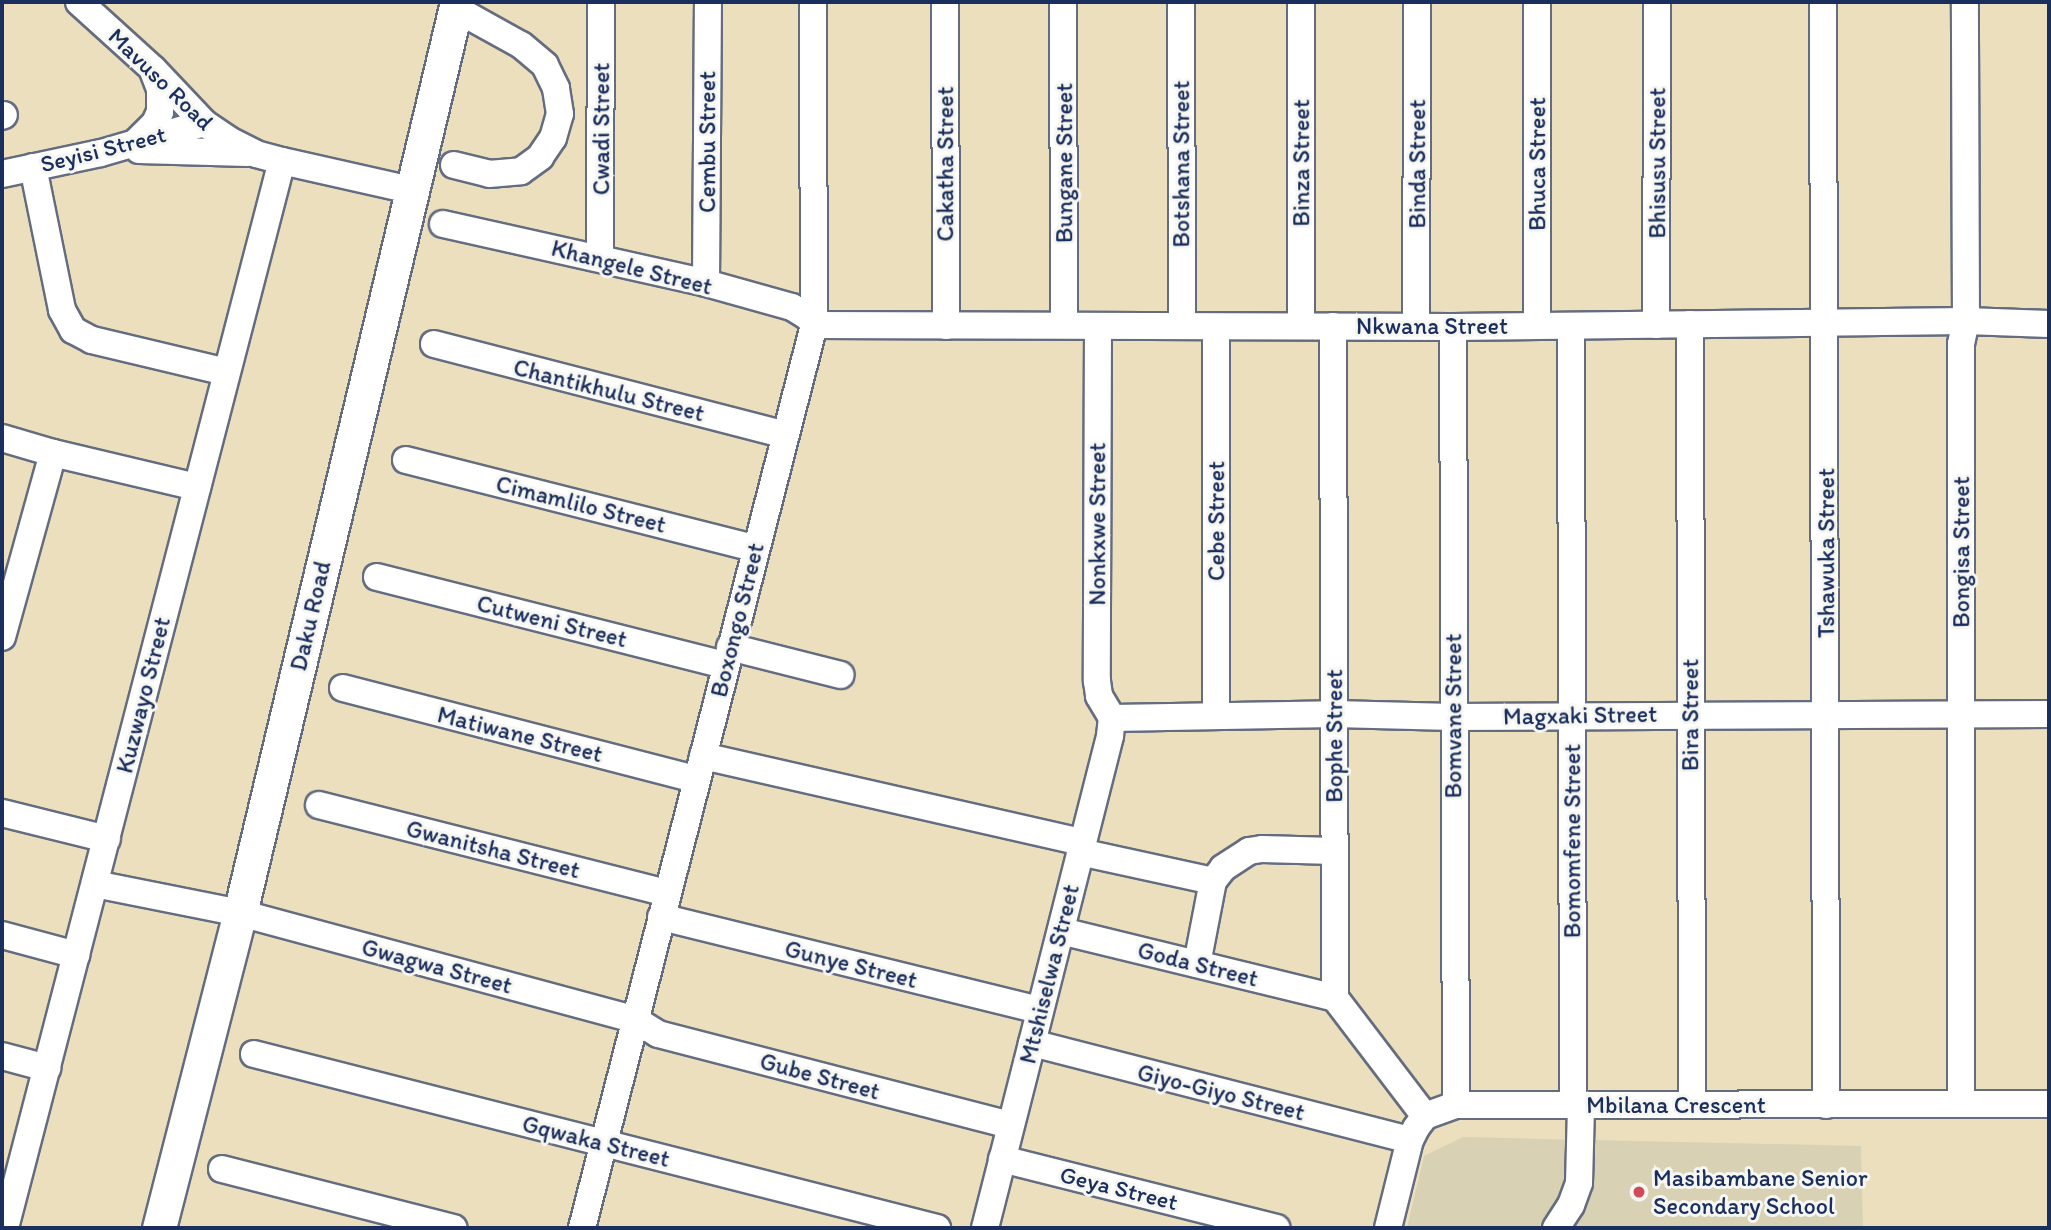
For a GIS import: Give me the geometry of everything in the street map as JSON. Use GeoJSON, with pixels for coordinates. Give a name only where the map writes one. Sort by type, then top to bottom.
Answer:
{"type":"FeatureCollection","features":[{"type":"Feature","properties":{"kind":"main road","name":"Daku Road"},"geometry":{"type":"LineString","coordinates":[[159,1228],[240,913],[457,5]]}},
{"type":"Feature","properties":{"kind":"street","name":"Mavuso Road"},"geometry":{"type":"LineString","coordinates":[[79,2],[153,69],[204,123],[256,154],[411,190]]}},
{"type":"Feature","properties":{"kind":"street","name":"Cwadi Street"},"geometry":{"type":"LineString","coordinates":[[600,257],[601,2]]}},
{"type":"Feature","properties":{"kind":"street","name":"Cembu Street"},"geometry":{"type":"LineString","coordinates":[[706,283],[708,2]]}},
{"type":"Feature","properties":{"kind":"street","name":"Boxongo Street"},"geometry":{"type":"LineString","coordinates":[[582,1228],[814,325],[813,2]]}},
{"type":"Feature","properties":{"kind":"street","name":"Cakatha Street"},"geometry":{"type":"LineString","coordinates":[[945,2],[946,326]]}},
{"type":"Feature","properties":{"kind":"street","name":"Bungane Street"},"geometry":{"type":"LineString","coordinates":[[1063,2],[1064,325]]}},
{"type":"Feature","properties":{"kind":"street","name":"Botshana Street"},"geometry":{"type":"LineString","coordinates":[[1181,2],[1182,326]]}},
{"type":"Feature","properties":{"kind":"street","name":"Binza Street"},"geometry":{"type":"LineString","coordinates":[[1301,2],[1301,325]]}},
{"type":"Feature","properties":{"kind":"street","name":"Binda Street"},"geometry":{"type":"LineString","coordinates":[[1416,326],[1417,2]]}},
{"type":"Feature","properties":{"kind":"street","name":"Bhuca Street"},"geometry":{"type":"LineString","coordinates":[[1537,2],[1537,326]]}},
{"type":"Feature","properties":{"kind":"street","name":"Bhisusu Street"},"geometry":{"type":"LineString","coordinates":[[1656,325],[1657,2]]}},
{"type":"Feature","properties":{"kind":"street","name":"Tshawuka Street"},"geometry":{"type":"LineString","coordinates":[[1823,2],[1826,324],[1826,1105]]}},
{"type":"Feature","properties":{"kind":"street","name":"Bongisa Street"},"geometry":{"type":"LineString","coordinates":[[1961,1104],[1961,344],[1966,321],[1965,2]]}},
{"type":"Feature","properties":{"kind":"street"},"geometry":{"type":"LineString","coordinates":[[454,165],[489,174],[521,171],[540,157],[554,138],[560,114],[556,88],[545,65],[521,45],[457,5]]}},
{"type":"Feature","properties":{"kind":"street"},"geometry":{"type":"LineString","coordinates":[[135,143],[155,123],[160,112],[160,89],[153,69]]}},
{"type":"Feature","properties":{"kind":"street","name":"Seyisi Street"},"geometry":{"type":"LineString","coordinates":[[2,174],[101,153],[204,123]]}},
{"type":"Feature","properties":{"kind":"street"},"geometry":{"type":"LineString","coordinates":[[101,153],[154,149],[256,154]]}},
{"type":"Feature","properties":{"kind":"street","name":"Kuzwayo Street"},"geometry":{"type":"LineString","coordinates":[[5,1228],[9,1181],[47,1068],[282,162]]}},
{"type":"Feature","properties":{"kind":"street"},"geometry":{"type":"LineString","coordinates":[[33,167],[62,310],[73,330],[92,340],[226,372]]}},
{"type":"Feature","properties":{"kind":"street","name":"Khangele Street"},"geometry":{"type":"LineString","coordinates":[[443,224],[600,257],[706,283],[792,307],[808,317],[814,325]]}},
{"type":"Feature","properties":{"kind":"street","name":"Nkwana Street"},"geometry":{"type":"LineString","coordinates":[[814,325],[1453,327],[1966,321],[2049,324]]}},
{"type":"Feature","properties":{"kind":"street","name":"Bira Street"},"geometry":{"type":"LineString","coordinates":[[1690,324],[1692,1105]]}},
{"type":"Feature","properties":{"kind":"street","name":"Bophe Street"},"geometry":{"type":"LineString","coordinates":[[1333,326],[1335,998]]}},
{"type":"Feature","properties":{"kind":"street","name":"Bomomfene Street"},"geometry":{"type":"LineString","coordinates":[[1556,1228],[1577,1194],[1579,1184],[1572,715],[1571,326]]}},
{"type":"Feature","properties":{"kind":"street","name":"Nonkxwe Street"},"geometry":{"type":"LineString","coordinates":[[1098,327],[1097,681],[1099,696],[1112,718]]}},
{"type":"Feature","properties":{"kind":"street","name":"Cebe Street"},"geometry":{"type":"LineString","coordinates":[[1216,327],[1216,715]]}},
{"type":"Feature","properties":{"kind":"street","name":"Bomvane Street"},"geometry":{"type":"LineString","coordinates":[[1453,327],[1456,1105]]}},
{"type":"Feature","properties":{"kind":"street","name":"Chantikhulu Street"},"geometry":{"type":"LineString","coordinates":[[434,344],[785,435]]}},
{"type":"Feature","properties":{"kind":"street"},"geometry":{"type":"LineString","coordinates":[[2,438],[53,453],[197,487]]}},
{"type":"Feature","properties":{"kind":"street"},"geometry":{"type":"LineString","coordinates":[[2,637],[53,453]]}},
{"type":"Feature","properties":{"kind":"street","name":"Cimamlilo Street"},"geometry":{"type":"LineString","coordinates":[[406,460],[755,548]]}},
{"type":"Feature","properties":{"kind":"street","name":"Cutweni Street"},"geometry":{"type":"LineString","coordinates":[[377,577],[728,656],[841,675]]}},
{"type":"Feature","properties":{"kind":"street","name":"Matiwane Street"},"geometry":{"type":"LineString","coordinates":[[343,688],[700,768],[1081,847],[1213,881]]}},
{"type":"Feature","properties":{"kind":"street","name":"Magxaki Street"},"geometry":{"type":"LineString","coordinates":[[1112,718],[1334,714],[1453,717],[2049,714]]}},
{"type":"Feature","properties":{"kind":"street","name":"Mtshiselwa Street"},"geometry":{"type":"LineString","coordinates":[[985,1228],[1110,736],[1112,718]]}},
{"type":"Feature","properties":{"kind":"street","name":"Gwanitsha Street"},"geometry":{"type":"LineString","coordinates":[[319,805],[664,905]]}},
{"type":"Feature","properties":{"kind":"street"},"geometry":{"type":"LineString","coordinates":[[2,813],[107,839]]}},
{"type":"Feature","properties":{"kind":"street"},"geometry":{"type":"LineString","coordinates":[[1197,964],[1213,881],[1223,868],[1249,851],[1262,849],[1334,852]]}},
{"type":"Feature","properties":{"kind":"street","name":"Gwagwa Street"},"geometry":{"type":"LineString","coordinates":[[95,884],[240,913],[634,1019]]}},
{"type":"Feature","properties":{"kind":"street","name":"Gunye Street"},"geometry":{"type":"LineString","coordinates":[[664,905],[1040,1010]]}},
{"type":"Feature","properties":{"kind":"street","name":"Goda Street"},"geometry":{"type":"LineString","coordinates":[[1061,931],[1335,998]]}},
{"type":"Feature","properties":{"kind":"street"},"geometry":{"type":"LineString","coordinates":[[2,935],[76,955]]}},
{"type":"Feature","properties":{"kind":"street"},"geometry":{"type":"LineString","coordinates":[[1335,998],[1425,1116],[1410,1140],[1388,1228]]}},
{"type":"Feature","properties":{"kind":"street","name":"Gube Street"},"geometry":{"type":"LineString","coordinates":[[634,1019],[658,1034],[1010,1125]]}},
{"type":"Feature","properties":{"kind":"street","name":"Giyo-Giyo Street"},"geometry":{"type":"LineString","coordinates":[[1032,1043],[1410,1140]]}},
{"type":"Feature","properties":{"kind":"street","name":"Gqwaka Street"},"geometry":{"type":"LineString","coordinates":[[254,1054],[937,1228]]}},
{"type":"Feature","properties":{"kind":"street"},"geometry":{"type":"LineString","coordinates":[[2,1056],[47,1068]]}},
{"type":"Feature","properties":{"kind":"street","name":"Mbilana Crescent"},"geometry":{"type":"LineString","coordinates":[[1425,1116],[1456,1105],[2049,1104]]}},
{"type":"Feature","properties":{"kind":"street","name":"Geya Street"},"geometry":{"type":"LineString","coordinates":[[1002,1159],[1276,1228]]}},
{"type":"Feature","properties":{"kind":"street"},"geometry":{"type":"LineString","coordinates":[[222,1169],[454,1228]]}},
{"type":"Feature","properties":{"kind":"shaded area","name":"Masibambane Senior Secondary School"},"geometry":{"type":"Polygon","coordinates":[[[1463,1137],[1861,1146],[1863,1228],[1407,1228],[1424,1156],[1463,1137]]]}},
{"type":"Feature","properties":{"kind":"place","name":"Masibambane Senior Secondary School"},"geometry":{"type":"Point","coordinates":[1639,1192]}}]}
